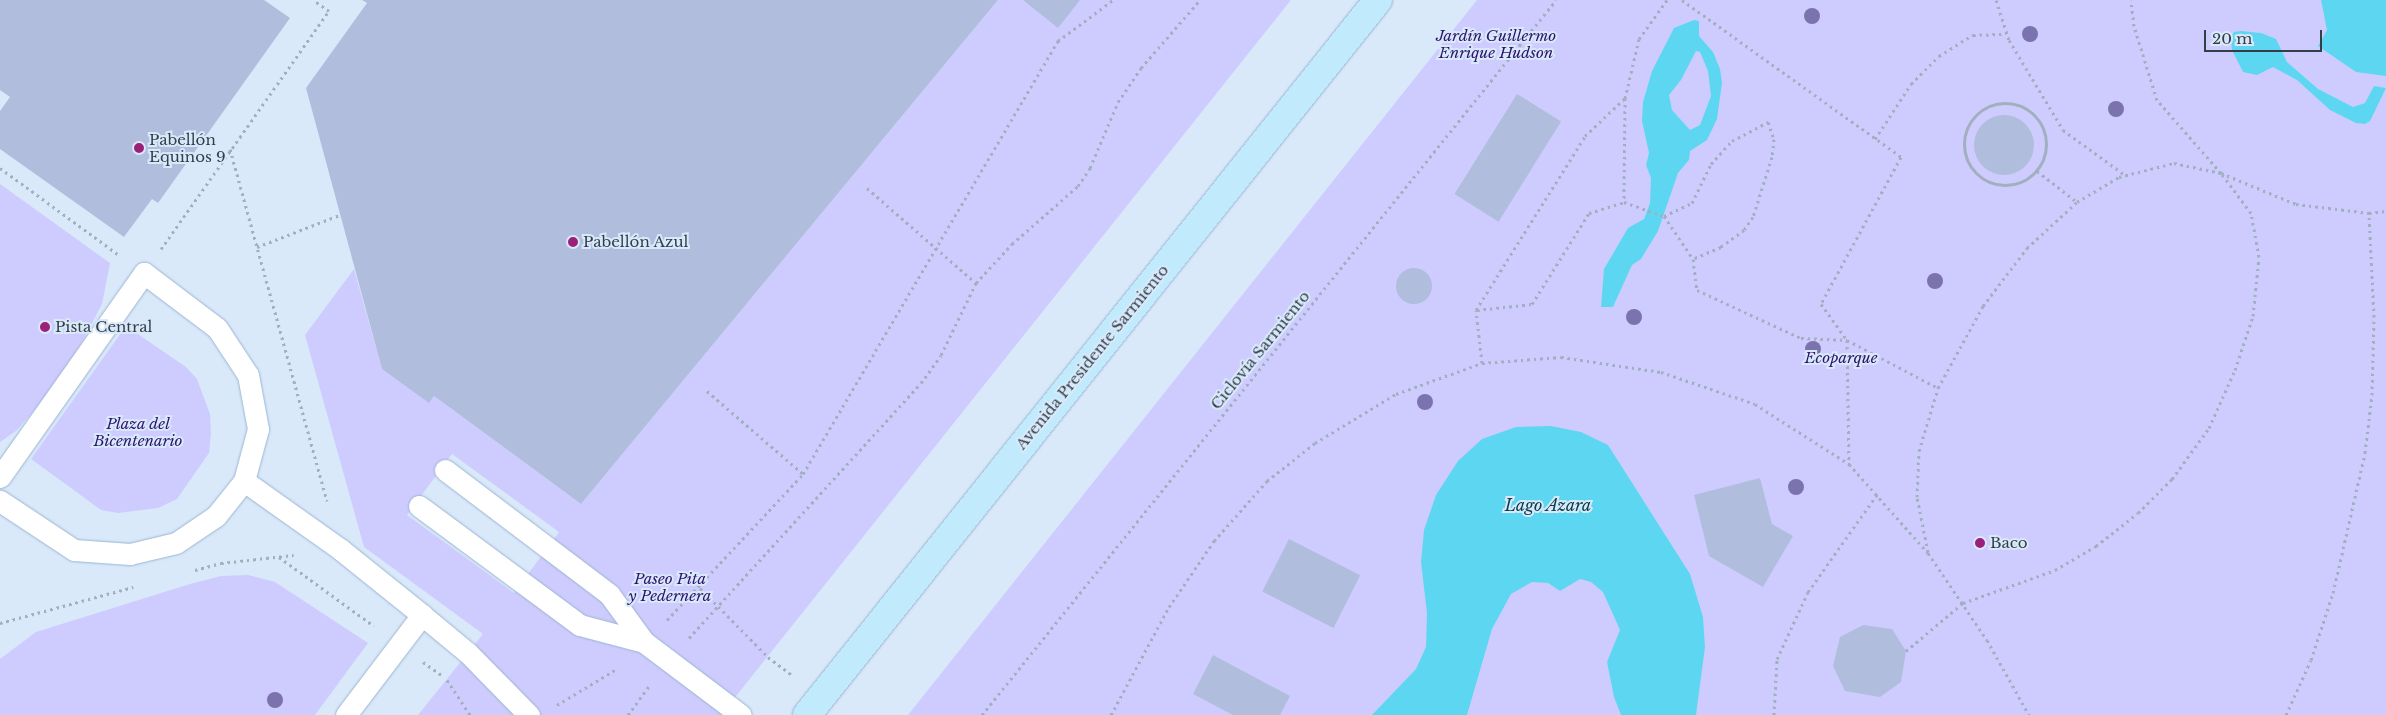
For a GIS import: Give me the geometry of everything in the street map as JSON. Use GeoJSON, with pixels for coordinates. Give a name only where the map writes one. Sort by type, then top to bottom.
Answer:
{"type":"FeatureCollection","features":[{"type":"Feature","properties":{"kind":"main road","name":"Avenida Presidente Sarmiento"},"geometry":{"type":"LineString","coordinates":[[814,706],[1378,0]]}},
{"type":"Feature","properties":{"kind":"lane"},"geometry":{"type":"LineString","coordinates":[[0,477],[144,273],[217,328],[248,375],[258,429],[244,481],[216,516],[176,543],[130,554],[74,550],[0,501]]}},
{"type":"Feature","properties":{"kind":"lane"},"geometry":{"type":"LineString","coordinates":[[445,470],[609,594],[644,642],[741,715]]}},
{"type":"Feature","properties":{"kind":"lane"},"geometry":{"type":"LineString","coordinates":[[244,481],[340,550],[422,615],[468,654],[528,715]]}},
{"type":"Feature","properties":{"kind":"lane"},"geometry":{"type":"LineString","coordinates":[[419,506],[580,625],[644,642]]}},
{"type":"Feature","properties":{"kind":"lane"},"geometry":{"type":"LineString","coordinates":[[346,715],[422,615]]}},
{"type":"Feature","properties":{"kind":"path"},"geometry":{"type":"LineString","coordinates":[[0,168],[144,273],[329,11],[313,0]]}},
{"type":"Feature","properties":{"kind":"path"},"geometry":{"type":"LineString","coordinates":[[550,710],[627,662],[644,642],[700,588],[803,474],[1058,41],[1113,0]]}},
{"type":"Feature","properties":{"kind":"path"},"geometry":{"type":"LineString","coordinates":[[628,715],[670,660],[718,605],[921,383],[941,355],[976,283],[1012,244],[1078,186],[1090,168],[1118,102],[1179,18],[1200,0]]}},
{"type":"Feature","properties":{"kind":"path","name":"Ciclovía Sarmiento"},"geometry":{"type":"LineString","coordinates":[[982,715],[1556,0]]}},
{"type":"Feature","properties":{"kind":"path"},"geometry":{"type":"LineString","coordinates":[[1624,202],[1625,98],[1639,39],[1668,0]]}},
{"type":"Feature","properties":{"kind":"path"},"geometry":{"type":"LineString","coordinates":[[1682,0],[1901,157],[1821,304],[1847,340],[1849,464]]}},
{"type":"Feature","properties":{"kind":"path"},"geometry":{"type":"LineString","coordinates":[[1996,0],[2006,34],[2063,130],[2125,175]]}},
{"type":"Feature","properties":{"kind":"path"},"geometry":{"type":"LineString","coordinates":[[1906,651],[1963,603],[2055,570],[2096,546],[2138,513],[2172,479],[2209,428],[2236,370],[2253,316],[2259,258],[2251,213],[2221,173],[2157,100],[2134,26],[2131,0]]}},
{"type":"Feature","properties":{"kind":"path"},"geometry":{"type":"LineString","coordinates":[[1875,139],[1911,84],[1939,56],[1973,35],[2006,34]]}},
{"type":"Feature","properties":{"kind":"path"},"geometry":{"type":"LineString","coordinates":[[1482,363],[1476,310],[1585,136],[1625,98]]}},
{"type":"Feature","properties":{"kind":"path"},"geometry":{"type":"LineString","coordinates":[[1997,103],[2026,108],[2040,124],[2047,144],[2037,171],[2012,185],[1998,186],[1984,181],[1973,172],[1966,159],[1963,145],[1973,118],[1997,103]]}},
{"type":"Feature","properties":{"kind":"path"},"geometry":{"type":"LineString","coordinates":[[1664,216],[1692,204],[1711,164],[1732,141],[1768,122],[1774,140],[1772,157],[1753,217],[1744,230],[1721,248],[1692,259]]}},
{"type":"Feature","properties":{"kind":"path"},"geometry":{"type":"LineString","coordinates":[[192,571],[221,563],[340,550],[230,150]]}},
{"type":"Feature","properties":{"kind":"path"},"geometry":{"type":"LineString","coordinates":[[1928,552],[1917,497],[1919,451],[1938,388],[1989,299],[2027,248],[2077,202],[2125,175],[2174,163],[2221,173],[2296,204],[2368,213],[2386,211]]}},
{"type":"Feature","properties":{"kind":"path"},"geometry":{"type":"LineString","coordinates":[[2037,171],[2077,202]]}},
{"type":"Feature","properties":{"kind":"path"},"geometry":{"type":"LineString","coordinates":[[867,188],[976,283]]}},
{"type":"Feature","properties":{"kind":"path"},"geometry":{"type":"LineString","coordinates":[[1476,310],[1532,304],[1589,213],[1624,202],[1664,216],[1692,259],[1697,290],[1801,338],[1847,340],[1938,388]]}},
{"type":"Feature","properties":{"kind":"path"},"geometry":{"type":"LineString","coordinates":[[2286,715],[2311,660],[2334,593],[2365,453],[2372,395],[2374,316],[2368,213]]}},
{"type":"Feature","properties":{"kind":"path"},"geometry":{"type":"LineString","coordinates":[[257,246],[340,215]]}},
{"type":"Feature","properties":{"kind":"path"},"geometry":{"type":"LineString","coordinates":[[1111,715],[1175,599],[1214,541],[1267,481],[1315,443],[1396,394],[1482,363],[1561,357],[1660,372],[1755,404],[1849,464],[1878,493],[1928,552],[1963,603],[2029,715]]}},
{"type":"Feature","properties":{"kind":"path"},"geometry":{"type":"LineString","coordinates":[[707,390],[803,474]]}},
{"type":"Feature","properties":{"kind":"path"},"geometry":{"type":"LineString","coordinates":[[1774,715],[1777,659],[1808,592],[1878,493]]}},
{"type":"Feature","properties":{"kind":"path"},"geometry":{"type":"LineString","coordinates":[[0,623],[134,587]]}},
{"type":"Feature","properties":{"kind":"path"},"geometry":{"type":"LineString","coordinates":[[700,588],[814,706]]}},
{"type":"Feature","properties":{"kind":"green space","name":"Paseo Pita y Pedernera"},"geometry":{"type":"Polygon","coordinates":[[[998,0],[1291,0],[721,715],[418,715],[483,634],[364,547],[305,335],[354,269],[382,369],[429,402],[434,396],[581,504],[998,0]],[[452,454],[407,515],[514,593],[559,532],[452,454]]]}},
{"type":"Feature","properties":{"kind":"green space","name":"Ecoparque"},"geometry":{"type":"Polygon","coordinates":[[[1477,0],[2386,0],[2386,715],[908,715],[1477,0]]]}},
{"type":"Feature","properties":{"kind":"green space","name":"Pista Central"},"geometry":{"type":"Polygon","coordinates":[[[0,184],[110,263],[102,304],[78,350],[51,391],[16,431],[0,442],[0,184]]]}},
{"type":"Feature","properties":{"kind":"green space","name":"Plaza del Bicentenario"},"geometry":{"type":"Polygon","coordinates":[[[126,326],[186,367],[197,379],[210,414],[211,434],[209,453],[177,499],[158,508],[118,513],[101,510],[31,459],[126,326]]]}},
{"type":"Feature","properties":{"kind":"green space"},"geometry":{"type":"Polygon","coordinates":[[[248,575],[275,582],[368,643],[315,715],[0,715],[0,659],[36,632],[190,584],[221,576],[248,575]]]}},
{"type":"Feature","properties":{"kind":"water"},"geometry":{"type":"Polygon","coordinates":[[[2321,0],[2386,0],[2386,76],[2356,72],[2318,46],[2327,30],[2321,0]]]}},
{"type":"Feature","properties":{"kind":"water"},"geometry":{"type":"Polygon","coordinates":[[[1694,20],[1699,21],[1699,36],[1713,52],[1720,69],[1722,83],[1717,119],[1707,140],[1690,151],[1689,160],[1678,173],[1658,231],[1641,259],[1632,265],[1613,307],[1601,307],[1604,269],[1628,228],[1644,219],[1650,203],[1651,178],[1646,165],[1649,153],[1642,121],[1643,102],[1652,71],[1674,28],[1694,20]],[[1696,51],[1681,80],[1669,95],[1672,110],[1690,130],[1700,125],[1711,96],[1708,71],[1700,52],[1696,51]]]}},
{"type":"Feature","properties":{"kind":"water"},"geometry":{"type":"Polygon","coordinates":[[[2234,32],[2261,33],[2276,39],[2287,62],[2318,89],[2353,107],[2365,103],[2374,86],[2386,88],[2370,121],[2365,124],[2356,123],[2330,110],[2297,80],[2273,67],[2257,75],[2243,72],[2232,50],[2231,37],[2234,32]]]}},
{"type":"Feature","properties":{"kind":"water","name":"Lago Azara"},"geometry":{"type":"Polygon","coordinates":[[[1551,426],[1581,432],[1608,445],[1690,574],[1703,617],[1705,647],[1696,715],[1621,715],[1614,697],[1607,662],[1620,630],[1603,592],[1591,582],[1580,579],[1560,591],[1548,583],[1532,582],[1511,594],[1492,629],[1467,715],[1372,715],[1416,669],[1426,647],[1427,613],[1421,562],[1424,530],[1436,495],[1458,461],[1482,439],[1516,427],[1551,426]]]}},
{"type":"Feature","properties":{"kind":"building","name":"Pabellón Equinos 9"},"geometry":{"type":"Polygon","coordinates":[[[0,0],[264,0],[290,18],[158,203],[152,199],[124,237],[0,149],[0,111],[10,97],[0,90],[0,0]]]}},
{"type":"Feature","properties":{"kind":"building","name":"Pabellón Azul"},"geometry":{"type":"Polygon","coordinates":[[[362,0],[998,0],[581,504],[434,396],[429,403],[382,369],[306,88],[367,3],[362,0]]]}},
{"type":"Feature","properties":{"kind":"building"},"geometry":{"type":"Polygon","coordinates":[[[1023,0],[1080,0],[1058,28],[1023,0]]]}},
{"type":"Feature","properties":{"kind":"building"},"geometry":{"type":"Polygon","coordinates":[[[1517,94],[1561,122],[1499,222],[1454,194],[1517,94]]]}},
{"type":"Feature","properties":{"kind":"building"},"geometry":{"type":"Polygon","coordinates":[[[1998,115],[2010,115],[2021,120],[2029,128],[2034,139],[2032,157],[2021,170],[2010,175],[1998,175],[1987,170],[1979,162],[1974,151],[1974,139],[1979,128],[1987,120],[1998,115]]]}},
{"type":"Feature","properties":{"kind":"building"},"geometry":{"type":"Polygon","coordinates":[[[1414,268],[1421,269],[1427,273],[1431,279],[1431,293],[1427,299],[1421,303],[1414,304],[1407,303],[1401,299],[1397,293],[1396,286],[1397,279],[1401,273],[1407,269],[1414,268]]]}},
{"type":"Feature","properties":{"kind":"building"},"geometry":{"type":"Polygon","coordinates":[[[1760,478],[1772,524],[1793,536],[1763,587],[1709,556],[1694,495],[1760,478]]]}},
{"type":"Feature","properties":{"kind":"building"},"geometry":{"type":"Polygon","coordinates":[[[1289,539],[1360,575],[1333,628],[1262,592],[1289,539]]]}},
{"type":"Feature","properties":{"kind":"building"},"geometry":{"type":"Polygon","coordinates":[[[1863,625],[1892,629],[1906,651],[1901,682],[1880,697],[1845,691],[1833,666],[1840,637],[1863,625]]]}},
{"type":"Feature","properties":{"kind":"building"},"geometry":{"type":"Polygon","coordinates":[[[1213,655],[1290,696],[1280,715],[1233,715],[1193,694],[1213,655]]]}},
{"type":"Feature","properties":{"kind":"place","name":"Pabellón Equinos 9"},"geometry":{"type":"Point","coordinates":[139,148]}},
{"type":"Feature","properties":{"kind":"place","name":"Pabellón Azul"},"geometry":{"type":"Point","coordinates":[573,242]}},
{"type":"Feature","properties":{"kind":"place","name":"Pista Central"},"geometry":{"type":"Point","coordinates":[45,327]}},
{"type":"Feature","properties":{"kind":"place","name":"Baco"},"geometry":{"type":"Point","coordinates":[1980,543]}},
{"type":"Feature","properties":{"kind":"park label","name":"Jardín Guillermo Enrique Hudson"},"geometry":{"type":"Point","coordinates":[1496,44]}}]}
